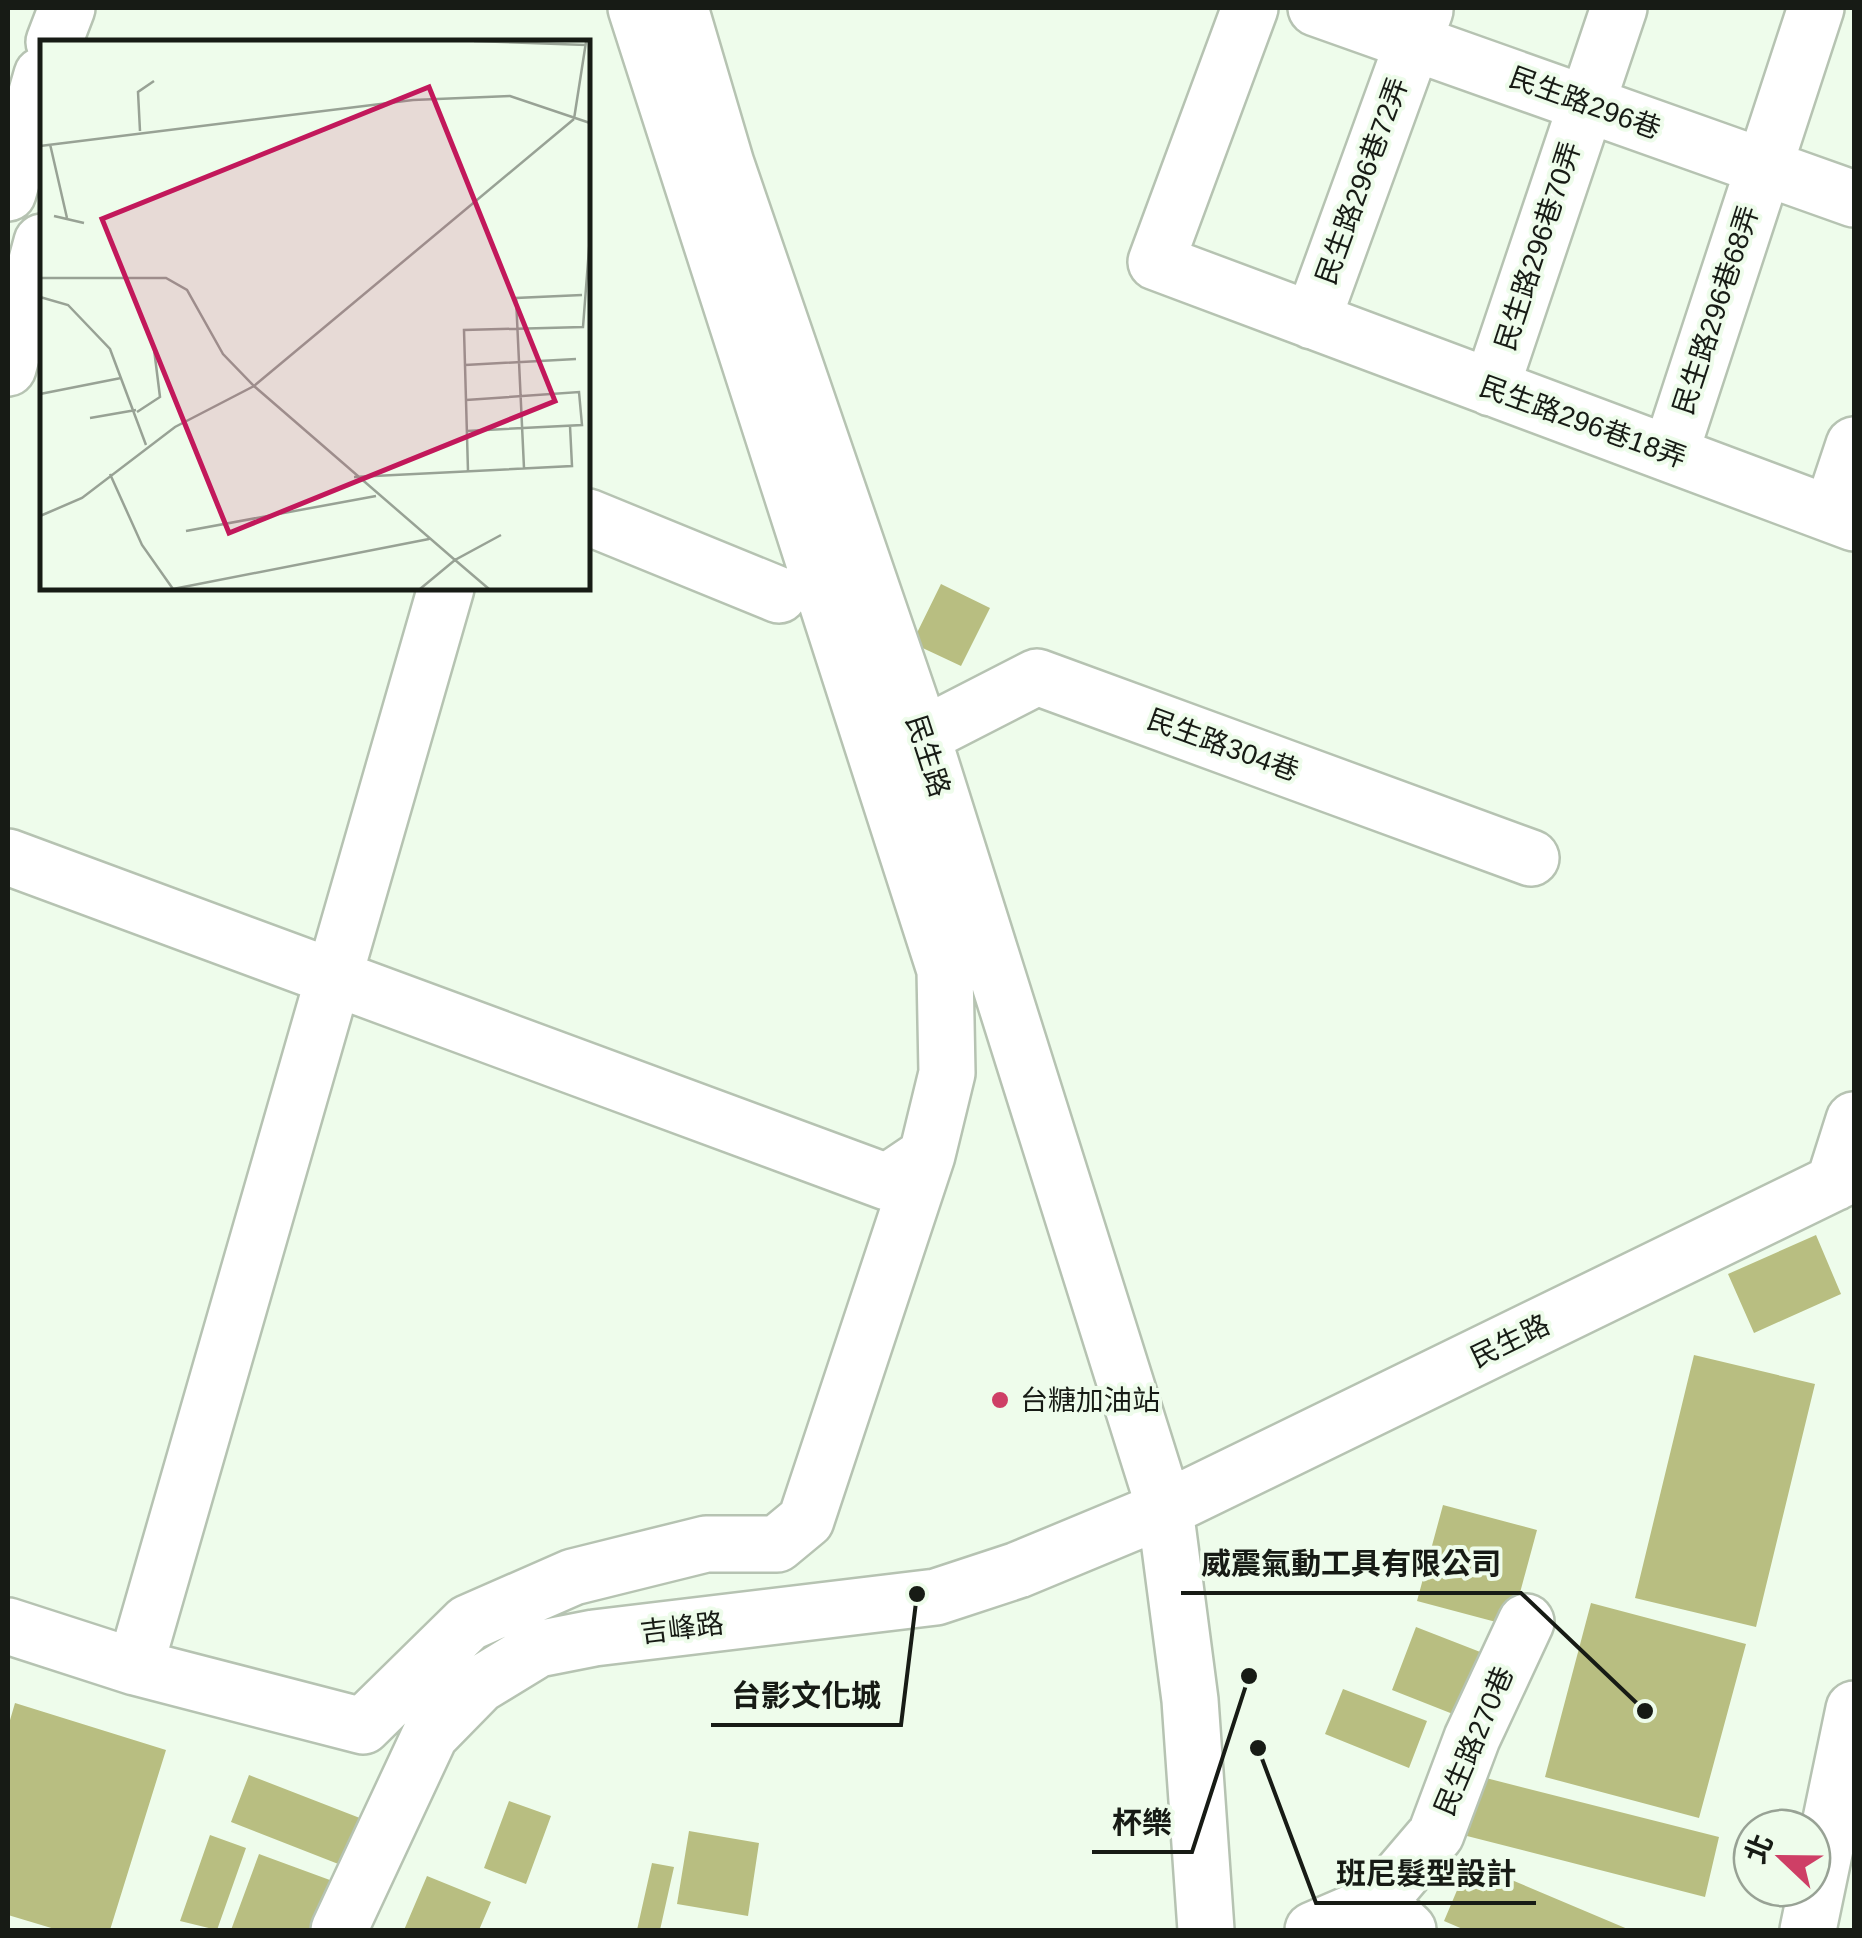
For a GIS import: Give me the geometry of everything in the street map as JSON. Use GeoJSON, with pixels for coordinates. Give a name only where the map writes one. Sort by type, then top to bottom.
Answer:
{"type":"FeatureCollection","features":[{"type":"Feature","properties":{"kind":"street"},"geometry":{"type":"LineString","coordinates":[[55,40],[66,8]]}},
{"type":"Feature","properties":{"kind":"street"},"geometry":{"type":"LineString","coordinates":[[8,1626],[134,1667],[363,1726],[468,1623],[573,1578],[706,1544],[777,1544],[806,1520],[927,1156],[947,1073],[945,970],[636,8]]}},
{"type":"Feature","properties":{"kind":"street","name":"民生路"},"geometry":{"type":"LineString","coordinates":[[680,8],[726,164],[922,736],[1164,1509],[1190,1700],[1206,1930]]}},
{"type":"Feature","properties":{"kind":"street","name":"民生路296巷18弄"},"geometry":{"type":"LineString","coordinates":[[1250,8],[1156,262],[1843,518]]}},
{"type":"Feature","properties":{"kind":"street","name":"民生路296巷"},"geometry":{"type":"LineString","coordinates":[[1316,8],[1420,25],[1586,103],[1854,199]]}},
{"type":"Feature","properties":{"kind":"street","name":"民生路296巷70弄"},"geometry":{"type":"LineString","coordinates":[[1491,388],[1619,8]]}},
{"type":"Feature","properties":{"kind":"street","name":"民生路296巷68弄"},"geometry":{"type":"LineString","coordinates":[[1670,454],[1816,8]]}},
{"type":"Feature","properties":{"kind":"street","name":"民生路296巷72弄"},"geometry":{"type":"LineString","coordinates":[[1312,321],[1420,25]]}},
{"type":"Feature","properties":{"kind":"street"},"geometry":{"type":"LineString","coordinates":[[8,193],[40,82]]}},
{"type":"Feature","properties":{"kind":"street"},"geometry":{"type":"LineString","coordinates":[[8,368],[33,317],[40,259]]}},
{"type":"Feature","properties":{"kind":"street"},"geometry":{"type":"LineString","coordinates":[[1843,518],[1854,445]]}},
{"type":"Feature","properties":{"kind":"street"},"geometry":{"type":"LineString","coordinates":[[590,519],[779,595]]}},
{"type":"Feature","properties":{"kind":"street"},"geometry":{"type":"LineString","coordinates":[[134,1667],[445,590]]}},
{"type":"Feature","properties":{"kind":"street","name":"民生路304巷"},"geometry":{"type":"LineString","coordinates":[[922,736],[1037,677],[1531,858]]}},
{"type":"Feature","properties":{"kind":"street"},"geometry":{"type":"LineString","coordinates":[[8,857],[887,1182],[927,1156]]}},
{"type":"Feature","properties":{"kind":"street"},"geometry":{"type":"LineString","coordinates":[[1844,1178],[1854,1120]]}},
{"type":"Feature","properties":{"kind":"street","name":"民生路"},"geometry":{"type":"LineString","coordinates":[[1164,1509],[1844,1178]]}},
{"type":"Feature","properties":{"kind":"street","name":"吉峰路"},"geometry":{"type":"LineString","coordinates":[[340,1930],[430,1735],[479,1685],[538,1649],[594,1638],[936,1597],[1018,1570],[1164,1509]]}},
{"type":"Feature","properties":{"kind":"street","name":"民生路270巷"},"geometry":{"type":"LineString","coordinates":[[1313,1930],[1393,1916],[1436,1834],[1472,1738],[1526,1622]]}},
{"type":"Feature","properties":{"kind":"street"},"geometry":{"type":"LineString","coordinates":[[1808,1930],[1854,1709]]}},
{"type":"Feature","properties":{"kind":"building"},"geometry":{"type":"Polygon","coordinates":[[[941,584],[990,608],[961,666],[912,643],[941,584]]]}},
{"type":"Feature","properties":{"kind":"building"},"geometry":{"type":"Polygon","coordinates":[[[1816,1235],[1841,1294],[1754,1333],[1728,1274],[1816,1235]]]}},
{"type":"Feature","properties":{"kind":"building"},"geometry":{"type":"Polygon","coordinates":[[[1694,1355],[1815,1384],[1756,1627],[1635,1598],[1694,1355]]]}},
{"type":"Feature","properties":{"kind":"building"},"geometry":{"type":"Polygon","coordinates":[[[1443,1505],[1537,1530],[1511,1626],[1417,1601],[1443,1505]]]}},
{"type":"Feature","properties":{"kind":"building"},"geometry":{"type":"Polygon","coordinates":[[[1591,1603],[1746,1644],[1699,1818],[1545,1777],[1591,1603]]]}},
{"type":"Feature","properties":{"kind":"building"},"geometry":{"type":"Polygon","coordinates":[[[1416,1627],[1488,1655],[1463,1718],[1392,1690],[1416,1627]]]}},
{"type":"Feature","properties":{"kind":"building"},"geometry":{"type":"Polygon","coordinates":[[[1343,1689],[1427,1721],[1409,1768],[1325,1734],[1343,1689]]]}},
{"type":"Feature","properties":{"kind":"building"},"geometry":{"type":"Polygon","coordinates":[[[15,1703],[166,1750],[110,1930],[58,1930],[8,1915],[8,1727],[15,1703]]]}},
{"type":"Feature","properties":{"kind":"building"},"geometry":{"type":"Polygon","coordinates":[[[249,1775],[365,1820],[346,1867],[231,1822],[249,1775]]]}},
{"type":"Feature","properties":{"kind":"building"},"geometry":{"type":"Polygon","coordinates":[[[1482,1777],[1719,1837],[1705,1897],[1467,1836],[1482,1777]]]}},
{"type":"Feature","properties":{"kind":"building"},"geometry":{"type":"Polygon","coordinates":[[[509,1801],[551,1816],[526,1884],[484,1868],[509,1801]]]}},
{"type":"Feature","properties":{"kind":"building"},"geometry":{"type":"Polygon","coordinates":[[[689,1831],[759,1843],[748,1916],[677,1904],[689,1831]]]}},
{"type":"Feature","properties":{"kind":"building"},"geometry":{"type":"Polygon","coordinates":[[[210,1835],[246,1848],[217,1930],[180,1921],[210,1835]]]}},
{"type":"Feature","properties":{"kind":"building"},"geometry":{"type":"Polygon","coordinates":[[[259,1854],[338,1883],[320,1930],[231,1930],[259,1854]]]}},
{"type":"Feature","properties":{"kind":"building"},"geometry":{"type":"Polygon","coordinates":[[[1469,1862],[1630,1930],[1465,1930],[1444,1921],[1469,1862]]]}},
{"type":"Feature","properties":{"kind":"building"},"geometry":{"type":"Polygon","coordinates":[[[652,1863],[674,1867],[660,1930],[637,1930],[652,1863]]]}},
{"type":"Feature","properties":{"kind":"building"},"geometry":{"type":"Polygon","coordinates":[[[427,1876],[491,1902],[479,1930],[404,1930],[427,1876]]]}},
{"type":"Feature","properties":{"kind":"place","name":"台糖加油站"},"geometry":{"type":"Point","coordinates":[1000,1400]}},
{"type":"Feature","properties":{"kind":"place","name":"台影文化城"},"geometry":{"type":"Point","coordinates":[917,1594]}},
{"type":"Feature","properties":{"kind":"place","name":"杯樂"},"geometry":{"type":"Point","coordinates":[1249,1676]}},
{"type":"Feature","properties":{"kind":"place","name":"威震氣動工具有限公司"},"geometry":{"type":"Point","coordinates":[1645,1711]}},
{"type":"Feature","properties":{"kind":"place","name":"班尼髮型設計"},"geometry":{"type":"Point","coordinates":[1258,1748]}}]}
